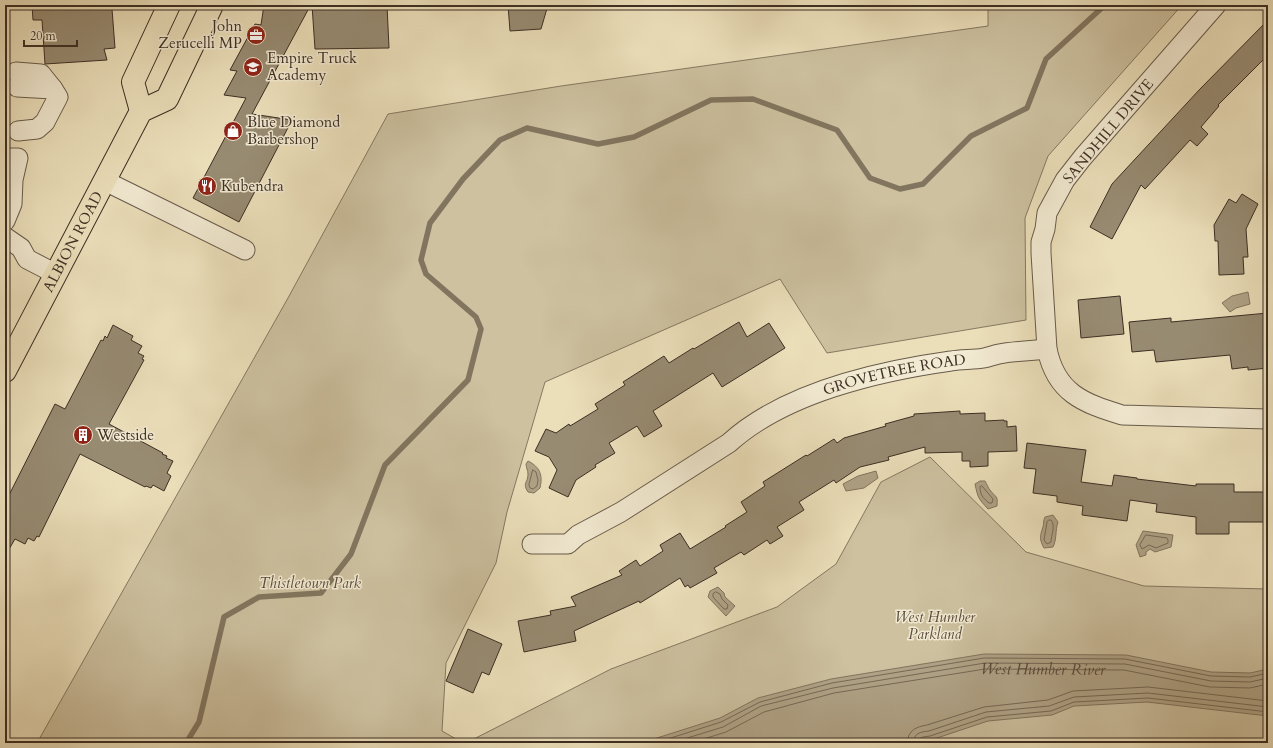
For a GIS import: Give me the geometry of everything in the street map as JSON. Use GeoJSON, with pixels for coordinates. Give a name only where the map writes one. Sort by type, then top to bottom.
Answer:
{"type":"FeatureCollection","features":[{"type":"Feature","properties":{"kind":"main road"},"geometry":{"type":"LineString","coordinates":[[151,5],[153,13],[152,34],[154,40]]}},
{"type":"Feature","properties":{"kind":"main road"},"geometry":{"type":"LineString","coordinates":[[169,5],[154,40],[133,82],[141,112],[167,100],[212,5]]}},
{"type":"Feature","properties":{"kind":"main road","name":"ALBION ROAD"},"geometry":{"type":"LineString","coordinates":[[5,371],[141,112]]}},
{"type":"Feature","properties":{"kind":"street","name":"SANDHILL DRIVE"},"geometry":{"type":"LineString","coordinates":[[1047,349],[1041,242],[1045,230],[1047,213],[1065,180],[1082,157],[1216,5]]}},
{"type":"Feature","properties":{"kind":"street"},"geometry":{"type":"LineString","coordinates":[[16,79],[53,90],[58,97],[45,122],[37,129],[18,131]]}},
{"type":"Feature","properties":{"kind":"street"},"geometry":{"type":"LineString","coordinates":[[5,221],[12,204],[12,158]]}},
{"type":"Feature","properties":{"kind":"street"},"geometry":{"type":"LineString","coordinates":[[105,181],[246,250]]}},
{"type":"Feature","properties":{"kind":"street"},"geometry":{"type":"LineString","coordinates":[[5,237],[21,248],[27,258],[56,274]]}},
{"type":"Feature","properties":{"kind":"street"},"geometry":{"type":"LineString","coordinates":[[1047,349],[1049,360],[1064,387],[1079,400],[1099,408],[1122,415],[1268,419]]}},
{"type":"Feature","properties":{"kind":"street","name":"GROVETREE ROAD"},"geometry":{"type":"LineString","coordinates":[[532,544],[568,544],[578,535],[621,512],[730,443],[741,433],[768,416],[840,384],[903,368],[952,360],[983,358],[998,354],[1047,349]]}},
{"type":"Feature","properties":{"kind":"green space","name":"Thistletown Park"},"geometry":{"type":"Polygon","coordinates":[[[988,5],[1182,5],[1048,156],[1025,218],[1026,320],[827,353],[780,279],[545,382],[507,512],[496,563],[446,663],[442,731],[463,743],[37,743],[288,298],[388,114],[561,86],[988,26],[988,5]]]}},
{"type":"Feature","properties":{"kind":"green space","name":"West Humber Parkland"},"geometry":{"type":"Polygon","coordinates":[[[930,457],[1026,552],[1144,586],[1268,589],[1268,743],[466,743],[611,669],[777,607],[836,564],[881,482],[930,457]]]}},
{"type":"Feature","properties":{"kind":"water"},"geometry":{"type":"Polygon","coordinates":[[[1248,292],[1250,304],[1236,308],[1230,312],[1222,303],[1232,296],[1248,292]]]}},
{"type":"Feature","properties":{"kind":"water"},"geometry":{"type":"Polygon","coordinates":[[[528,461],[538,469],[541,475],[540,488],[534,493],[528,492],[525,487],[528,477],[526,464],[528,461]]]}},
{"type":"Feature","properties":{"kind":"water"},"geometry":{"type":"Polygon","coordinates":[[[876,471],[878,478],[864,488],[846,491],[843,484],[858,476],[876,471]]]}},
{"type":"Feature","properties":{"kind":"water"},"geometry":{"type":"Polygon","coordinates":[[[980,481],[985,481],[989,489],[996,497],[997,506],[988,509],[980,500],[975,484],[980,481]]]}},
{"type":"Feature","properties":{"kind":"water"},"geometry":{"type":"Polygon","coordinates":[[[1053,515],[1058,522],[1056,538],[1053,547],[1044,548],[1040,538],[1044,520],[1045,517],[1053,515]]]}},
{"type":"Feature","properties":{"kind":"water"},"geometry":{"type":"Polygon","coordinates":[[[1143,531],[1173,535],[1171,547],[1155,552],[1150,549],[1146,552],[1146,555],[1140,557],[1136,545],[1143,531]]]}},
{"type":"Feature","properties":{"kind":"water"},"geometry":{"type":"Polygon","coordinates":[[[718,587],[724,593],[725,597],[735,606],[726,616],[708,597],[710,591],[718,587]]]}},
{"type":"Feature","properties":{"kind":"water","name":"West Humber River"},"geometry":{"type":"Polygon","coordinates":[[[984,654],[1126,655],[1211,672],[1250,673],[1268,669],[1268,716],[1147,702],[1074,706],[1052,715],[988,721],[931,740],[910,743],[641,743],[720,718],[758,698],[831,679],[984,654]]]}},
{"type":"Feature","properties":{"kind":"building"},"geometry":{"type":"Polygon","coordinates":[[[32,5],[104,5],[105,9],[112,9],[115,48],[104,49],[107,60],[45,64],[42,20],[33,20],[32,5]]]}},
{"type":"Feature","properties":{"kind":"building"},"geometry":{"type":"Polygon","coordinates":[[[264,5],[293,5],[309,8],[252,114],[292,120],[239,222],[193,198],[246,98],[224,95],[237,71],[230,70],[255,24],[261,25],[264,5]]]}},
{"type":"Feature","properties":{"kind":"building"},"geometry":{"type":"Polygon","coordinates":[[[312,5],[387,5],[389,48],[315,49],[312,5]]]}},
{"type":"Feature","properties":{"kind":"building"},"geometry":{"type":"Polygon","coordinates":[[[508,5],[548,5],[541,29],[510,31],[508,5]]]}},
{"type":"Feature","properties":{"kind":"building"},"geometry":{"type":"Polygon","coordinates":[[[1268,20],[1268,55],[1218,105],[1219,106],[1201,127],[1208,134],[1197,146],[1190,140],[1145,189],[1141,185],[1112,239],[1090,227],[1112,184],[1200,89],[1268,20]]]}},
{"type":"Feature","properties":{"kind":"building"},"geometry":{"type":"Polygon","coordinates":[[[1242,194],[1258,204],[1246,229],[1248,257],[1243,257],[1244,274],[1219,275],[1218,241],[1215,241],[1214,225],[1229,199],[1236,203],[1242,194]]]}},
{"type":"Feature","properties":{"kind":"building"},"geometry":{"type":"Polygon","coordinates":[[[1120,296],[1124,334],[1081,338],[1078,300],[1120,296]]]}},
{"type":"Feature","properties":{"kind":"building"},"geometry":{"type":"Polygon","coordinates":[[[1268,313],[1268,368],[1248,370],[1248,367],[1232,369],[1230,355],[1156,362],[1154,350],[1132,352],[1129,322],[1171,318],[1171,322],[1268,313]]]}},
{"type":"Feature","properties":{"kind":"building"},"geometry":{"type":"Polygon","coordinates":[[[739,322],[747,337],[769,323],[785,348],[722,387],[713,373],[653,411],[662,426],[644,437],[637,426],[609,443],[615,453],[595,465],[596,467],[576,480],[568,497],[549,488],[557,470],[549,457],[535,451],[546,429],[556,433],[569,424],[570,426],[598,409],[595,404],[625,385],[623,382],[664,356],[669,363],[739,322]]]}},
{"type":"Feature","properties":{"kind":"building","name":"Westside"},"geometry":{"type":"Polygon","coordinates":[[[113,325],[133,336],[131,340],[142,346],[138,353],[144,356],[142,359],[144,360],[109,424],[163,453],[162,454],[167,456],[166,458],[173,461],[167,473],[171,476],[164,491],[153,485],[151,488],[145,487],[80,454],[39,537],[37,536],[34,541],[28,538],[25,544],[15,539],[5,556],[5,503],[55,404],[65,409],[101,340],[103,341],[105,336],[107,338],[113,325]]]}},
{"type":"Feature","properties":{"kind":"building"},"geometry":{"type":"Polygon","coordinates":[[[960,411],[960,414],[985,413],[985,421],[1004,420],[1007,421],[1007,427],[1016,426],[1017,451],[988,452],[988,466],[970,467],[970,461],[962,461],[962,452],[925,453],[925,447],[888,457],[889,460],[860,467],[836,483],[834,480],[799,502],[804,510],[777,527],[783,536],[770,544],[767,540],[744,555],[741,552],[714,568],[717,573],[690,588],[688,585],[685,587],[680,578],[640,603],[639,601],[574,631],[576,641],[524,652],[518,621],[551,615],[550,611],[576,606],[571,597],[622,575],[619,571],[636,560],[640,566],[663,551],[660,545],[680,533],[690,549],[747,512],[741,502],[765,486],[763,482],[834,439],[837,443],[844,438],[886,426],[885,424],[914,416],[914,414],[960,411]]]}},
{"type":"Feature","properties":{"kind":"building"},"geometry":{"type":"Polygon","coordinates":[[[1027,443],[1086,450],[1081,482],[1112,486],[1114,475],[1196,486],[1196,484],[1234,484],[1234,492],[1268,492],[1268,522],[1229,522],[1229,534],[1196,534],[1196,517],[1156,512],[1157,504],[1130,500],[1127,521],[1082,515],[1083,506],[1057,502],[1057,496],[1033,493],[1036,469],[1024,468],[1027,443]]]}},
{"type":"Feature","properties":{"kind":"building"},"geometry":{"type":"Polygon","coordinates":[[[468,629],[502,644],[489,675],[482,672],[473,693],[446,681],[468,629]]]}},
{"type":"Feature","properties":{"kind":"waterway"},"geometry":{"type":"LineString","coordinates":[[186,743],[199,722],[224,617],[259,597],[321,593],[351,554],[385,465],[468,380],[481,329],[476,317],[426,274],[421,260],[430,223],[463,179],[500,140],[527,128],[598,144],[634,137],[711,100],[753,99],[837,130],[870,178],[900,189],[923,184],[971,136],[1027,108],[1046,59],[1105,5]]}},
{"type":"Feature","properties":{"kind":"place","name":"John Zerucelli MP"},"geometry":{"type":"Point","coordinates":[256,35]}},
{"type":"Feature","properties":{"kind":"place","name":"Empire Truck Academy"},"geometry":{"type":"Point","coordinates":[253,67]}},
{"type":"Feature","properties":{"kind":"place","name":"Blue Diamond Barbershop"},"geometry":{"type":"Point","coordinates":[233,131]}},
{"type":"Feature","properties":{"kind":"place","name":"Kubendra"},"geometry":{"type":"Point","coordinates":[207,186]}},
{"type":"Feature","properties":{"kind":"place","name":"Westside"},"geometry":{"type":"Point","coordinates":[83,435]}}]}
